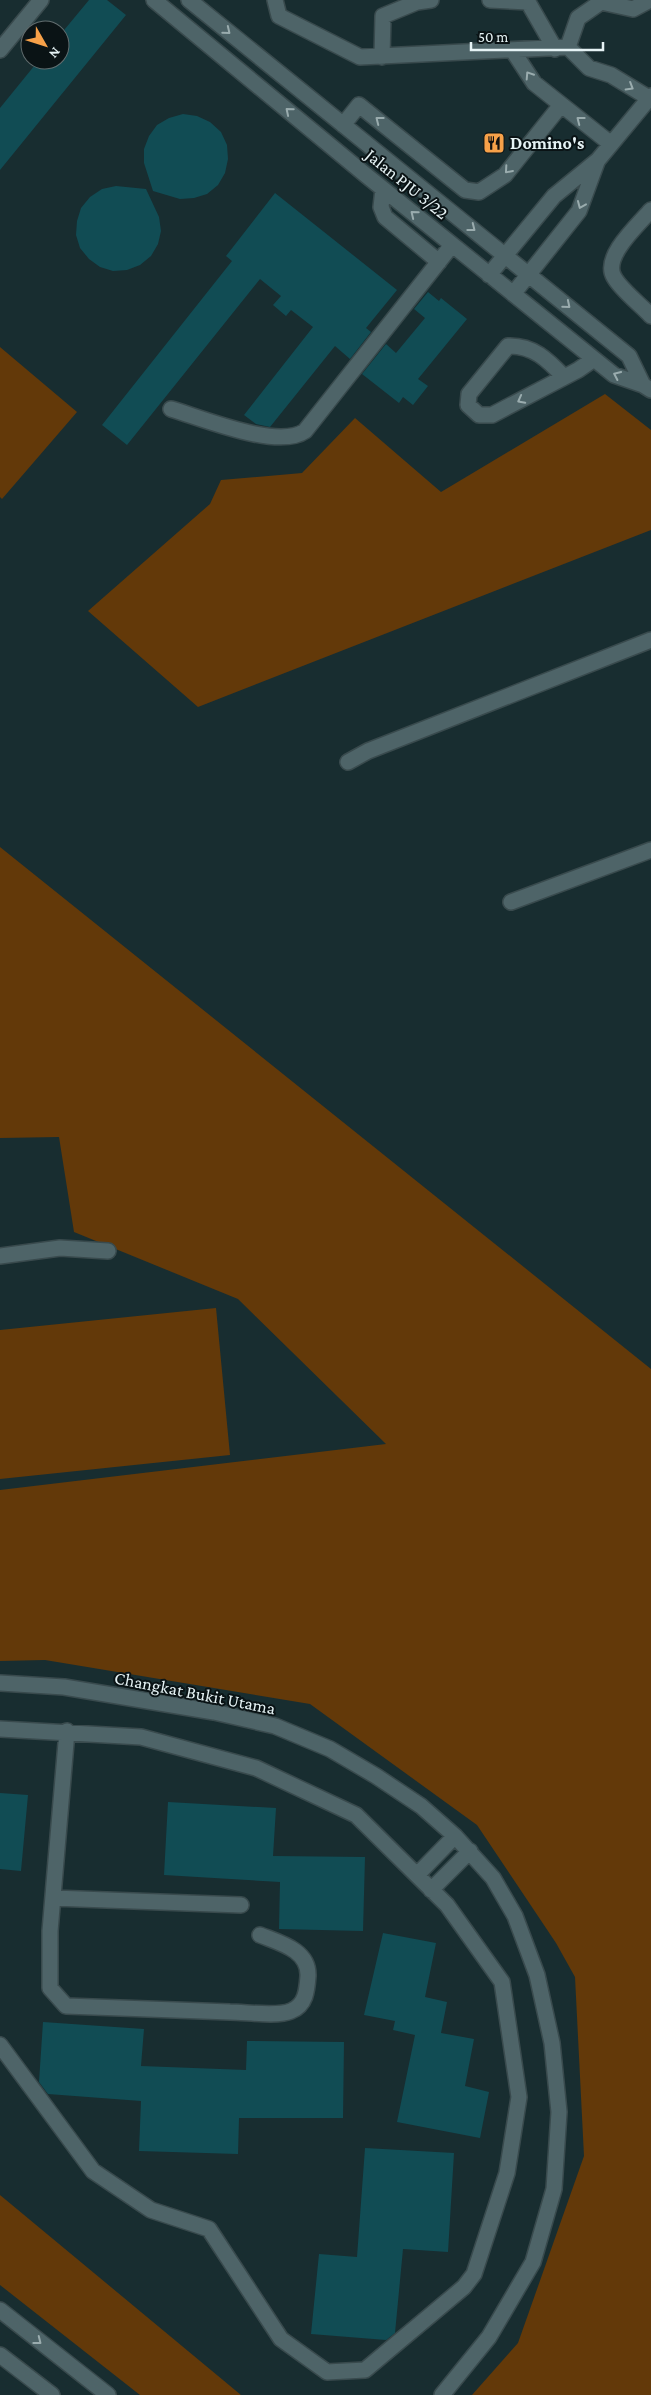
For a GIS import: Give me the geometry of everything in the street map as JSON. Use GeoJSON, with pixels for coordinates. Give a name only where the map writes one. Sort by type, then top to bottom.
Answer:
{"type":"FeatureCollection","features":[{"type":"Feature","properties":{"kind":"street"},"geometry":{"type":"LineString","coordinates":[[0,50],[41,0]]}},
{"type":"Feature","properties":{"kind":"street","name":"Jalan PJU 3/22"},"geometry":{"type":"LineString","coordinates":[[154,0],[383,189],[614,375],[647,387]]}},
{"type":"Feature","properties":{"kind":"street","name":"Jalan PJU 3/22"},"geometry":{"type":"LineString","coordinates":[[189,0],[506,254],[629,356],[647,387]]}},
{"type":"Feature","properties":{"kind":"street"},"geometry":{"type":"LineString","coordinates":[[276,0],[279,16],[360,57],[561,48]]}},
{"type":"Feature","properties":{"kind":"street"},"geometry":{"type":"LineString","coordinates":[[382,57],[383,16],[417,2],[431,0]]}},
{"type":"Feature","properties":{"kind":"street"},"geometry":{"type":"LineString","coordinates":[[489,275],[554,196],[598,160],[650,97],[611,75],[589,68],[561,48],[528,2],[490,0]]}},
{"type":"Feature","properties":{"kind":"street"},"geometry":{"type":"LineString","coordinates":[[561,48],[578,18],[601,2],[633,10],[650,0]]}},
{"type":"Feature","properties":{"kind":"street"},"geometry":{"type":"LineString","coordinates":[[513,51],[534,83],[611,144]]}},
{"type":"Feature","properties":{"kind":"street"},"geometry":{"type":"LineString","coordinates":[[343,125],[359,105],[465,190],[479,192],[505,175],[561,105]]}},
{"type":"Feature","properties":{"kind":"street"},"geometry":{"type":"LineString","coordinates":[[513,294],[579,211],[598,160]]}},
{"type":"Feature","properties":{"kind":"street"},"geometry":{"type":"LineString","coordinates":[[383,189],[381,207],[385,218],[439,262]]}},
{"type":"Feature","properties":{"kind":"street"},"geometry":{"type":"LineString","coordinates":[[651,210],[614,254],[610,266],[614,277],[651,316]]}},
{"type":"Feature","properties":{"kind":"street"},"geometry":{"type":"LineString","coordinates":[[171,409],[260,437],[299,435],[452,245]]}},
{"type":"Feature","properties":{"kind":"street"},"geometry":{"type":"LineString","coordinates":[[564,377],[538,353],[522,345],[508,346],[469,394],[468,405],[479,415],[492,415],[564,377],[594,359]]}},
{"type":"Feature","properties":{"kind":"street"},"geometry":{"type":"LineString","coordinates":[[348,762],[368,751],[651,640]]}},
{"type":"Feature","properties":{"kind":"street"},"geometry":{"type":"LineString","coordinates":[[511,902],[651,850]]}},
{"type":"Feature","properties":{"kind":"street"},"geometry":{"type":"LineString","coordinates":[[0,1256],[60,1248],[108,1251]]}},
{"type":"Feature","properties":{"kind":"street","name":"Changkat Bukit Utama"},"geometry":{"type":"LineString","coordinates":[[0,1683],[64,1687],[214,1712],[274,1726],[330,1749],[376,1776],[421,1806],[470,1851],[492,1878],[515,1916],[537,1974],[552,2043],[559,2112],[554,2189],[532,2262],[489,2337],[442,2395]]}},
{"type":"Feature","properties":{"kind":"street"},"geometry":{"type":"LineString","coordinates":[[0,1728],[67,1731],[140,1738],[256,1768],[356,1815],[446,1905],[502,1982],[519,2097],[507,2173],[474,2274],[464,2287],[364,2370],[327,2372],[281,2339],[209,2229],[151,2210],[94,2171],[0,2045]]}},
{"type":"Feature","properties":{"kind":"street"},"geometry":{"type":"LineString","coordinates":[[67,1731],[53,1898],[50,1988],[66,2006],[290,2012],[298,2007],[305,1998],[308,1969],[302,1956],[291,1947],[260,1935]]}},
{"type":"Feature","properties":{"kind":"street"},"geometry":{"type":"LineString","coordinates":[[417,1875],[455,1836]]}},
{"type":"Feature","properties":{"kind":"street"},"geometry":{"type":"LineString","coordinates":[[431,1890],[470,1851]]}},
{"type":"Feature","properties":{"kind":"street"},"geometry":{"type":"LineString","coordinates":[[53,1898],[241,1905]]}},
{"type":"Feature","properties":{"kind":"street"},"geometry":{"type":"LineString","coordinates":[[0,2310],[108,2395]]}},
{"type":"Feature","properties":{"kind":"street"},"geometry":{"type":"LineString","coordinates":[[0,2355],[52,2395]]}},
{"type":"Feature","properties":{"kind":"shaded area"},"geometry":{"type":"Polygon","coordinates":[[[0,347],[77,412],[2,499],[0,497],[0,347]]]}},
{"type":"Feature","properties":{"kind":"shaded area"},"geometry":{"type":"Polygon","coordinates":[[[605,394],[651,430],[651,530],[198,707],[88,611],[210,504],[221,480],[302,473],[355,418],[441,492],[605,394]]]}},
{"type":"Feature","properties":{"kind":"shaded area"},"geometry":{"type":"Polygon","coordinates":[[[0,847],[651,1369],[651,2395],[472,2395],[518,2343],[584,2156],[575,1977],[556,1943],[477,1825],[310,1704],[45,1660],[0,1661],[0,1490],[386,1444],[238,1299],[74,1232],[59,1137],[0,1138],[0,847]]]}},
{"type":"Feature","properties":{"kind":"shaded area"},"geometry":{"type":"Polygon","coordinates":[[[216,1308],[230,1455],[0,1479],[0,1330],[216,1308]]]}},
{"type":"Feature","properties":{"kind":"shaded area"},"geometry":{"type":"Polygon","coordinates":[[[0,2195],[241,2395],[140,2395],[0,2285],[0,2195]]]}},
{"type":"Feature","properties":{"kind":"building"},"geometry":{"type":"Polygon","coordinates":[[[89,0],[107,0],[126,15],[0,170],[0,108],[31,70],[70,70],[70,23],[89,0]]]}},
{"type":"Feature","properties":{"kind":"building"},"geometry":{"type":"Polygon","coordinates":[[[183,114],[197,116],[210,122],[221,132],[227,145],[228,159],[225,173],[218,185],[207,194],[194,198],[180,199],[153,191],[144,163],[144,149],[149,136],[157,125],[169,118],[183,114]]]}},
{"type":"Feature","properties":{"kind":"building"},"geometry":{"type":"Polygon","coordinates":[[[116,186],[146,189],[159,217],[161,231],[158,244],[151,256],[140,265],[127,270],[113,271],[100,267],[89,259],[80,248],[76,235],[77,221],[81,208],[90,197],[102,189],[116,186]]]}},
{"type":"Feature","properties":{"kind":"building"},"geometry":{"type":"Polygon","coordinates":[[[275,193],[397,290],[366,328],[371,332],[350,359],[335,346],[270,427],[256,424],[244,415],[313,327],[291,310],[286,316],[273,305],[281,296],[260,279],[127,445],[102,425],[232,261],[226,256],[275,193]]]}},
{"type":"Feature","properties":{"kind":"building"},"geometry":{"type":"Polygon","coordinates":[[[428,292],[439,301],[441,298],[467,319],[418,379],[428,386],[413,405],[403,397],[399,403],[362,374],[386,344],[396,353],[425,318],[414,309],[428,292]]]}},
{"type":"Feature","properties":{"kind":"building"},"geometry":{"type":"Polygon","coordinates":[[[0,1793],[28,1795],[21,1871],[0,1869],[0,1793]]]}},
{"type":"Feature","properties":{"kind":"building"},"geometry":{"type":"Polygon","coordinates":[[[168,1802],[276,1808],[273,1856],[365,1857],[363,1931],[279,1929],[280,1882],[164,1875],[168,1802]]]}},
{"type":"Feature","properties":{"kind":"building"},"geometry":{"type":"Polygon","coordinates":[[[383,1933],[436,1943],[425,1997],[447,2002],[441,2033],[474,2039],[465,2086],[489,2092],[480,2138],[397,2122],[415,2035],[393,2030],[395,2021],[364,2015],[383,1933]]]}},
{"type":"Feature","properties":{"kind":"building"},"geometry":{"type":"Polygon","coordinates":[[[43,2022],[144,2029],[141,2066],[246,2070],[247,2041],[344,2042],[343,2118],[239,2118],[238,2154],[139,2151],[141,2101],[48,2094],[39,2082],[43,2022]]]}},
{"type":"Feature","properties":{"kind":"building"},"geometry":{"type":"Polygon","coordinates":[[[365,2148],[454,2153],[448,2252],[403,2249],[395,2333],[386,2340],[311,2334],[319,2254],[357,2257],[365,2148]]]}},
{"type":"Feature","properties":{"kind":"place","name":"Domino's"},"geometry":{"type":"Point","coordinates":[494,143]}}]}
